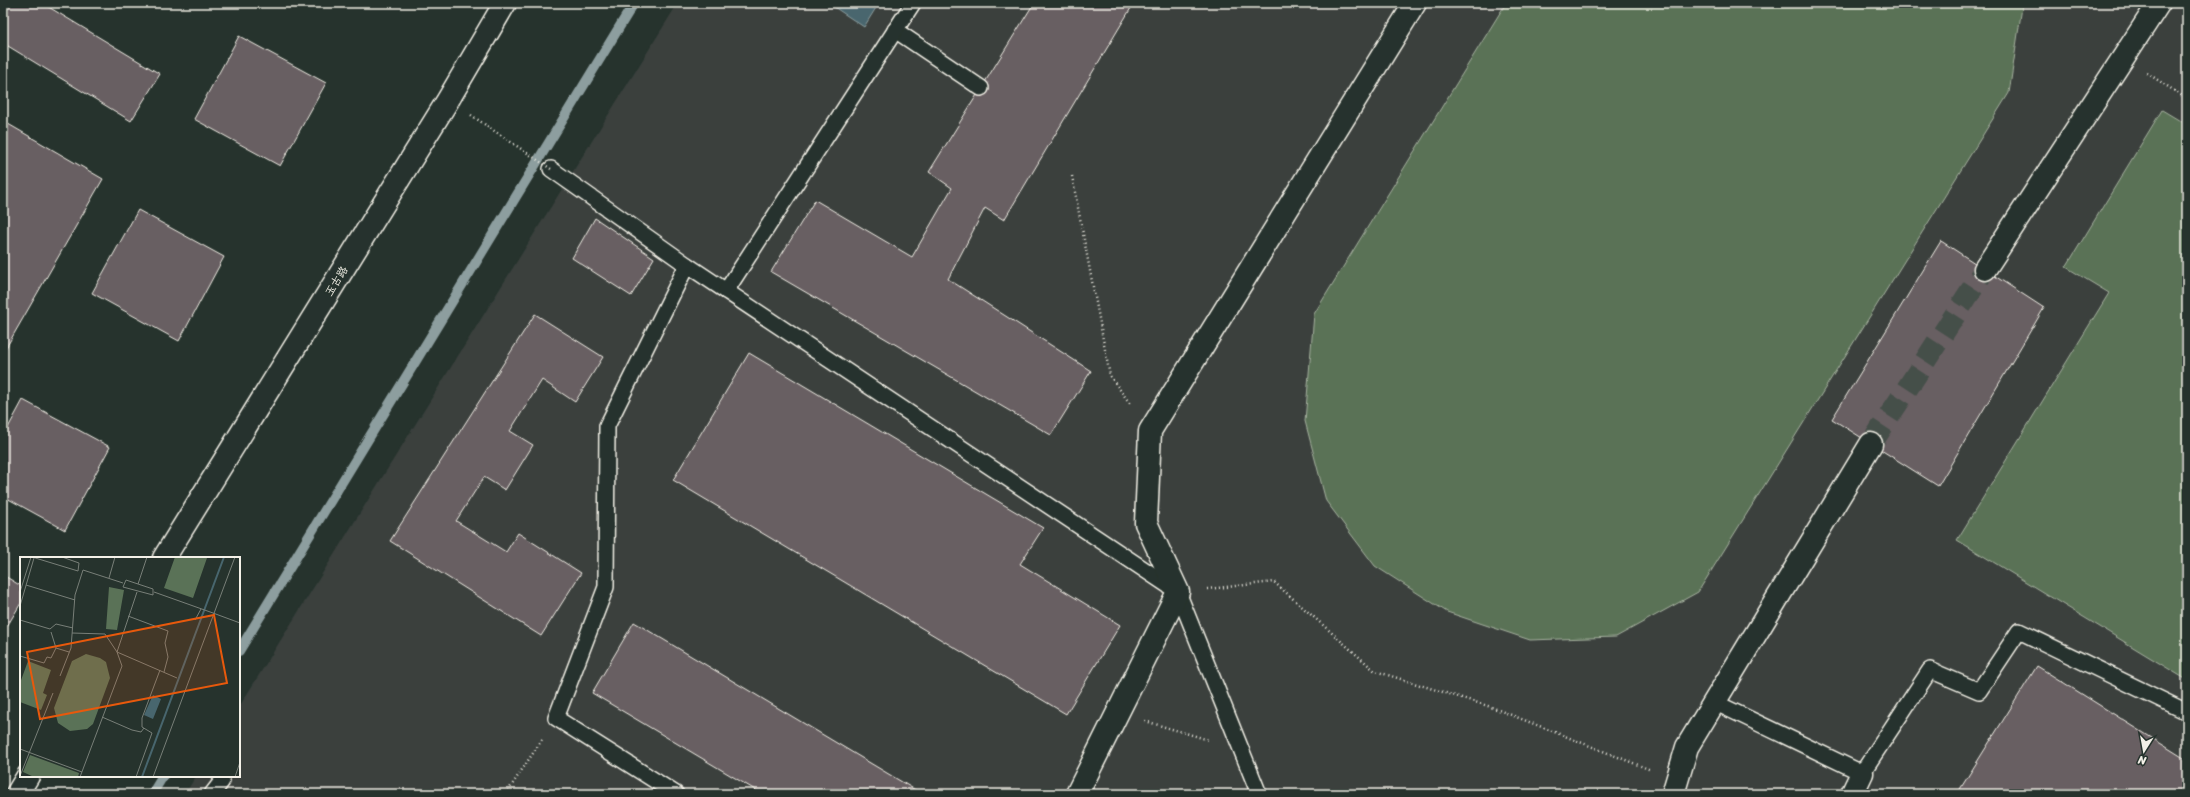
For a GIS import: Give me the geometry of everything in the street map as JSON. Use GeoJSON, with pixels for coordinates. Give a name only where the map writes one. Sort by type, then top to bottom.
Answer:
{"type":"FeatureCollection","features":[{"type":"Feature","properties":{"kind":"street","name":"玉古路"},"geometry":{"type":"LineString","coordinates":[[165,557],[448,100],[505,3]]}},
{"type":"Feature","properties":{"kind":"street"},"geometry":{"type":"LineString","coordinates":[[1077,794],[1178,592],[1146,523],[1150,431],[1415,3]]}},
{"type":"Feature","properties":{"kind":"street"},"geometry":{"type":"LineString","coordinates":[[1985,269],[2159,3]]}},
{"type":"Feature","properties":{"kind":"street"},"geometry":{"type":"LineString","coordinates":[[1675,787],[1687,747],[1871,444]]}},
{"type":"Feature","properties":{"kind":"street"},"geometry":{"type":"LineString","coordinates":[[1852,794],[1862,773]]}},
{"type":"Feature","properties":{"kind":"street"},"geometry":{"type":"LineString","coordinates":[[17,794],[27,777]]}},
{"type":"Feature","properties":{"kind":"lane"},"geometry":{"type":"LineString","coordinates":[[726,290],[913,3]]}},
{"type":"Feature","properties":{"kind":"lane"},"geometry":{"type":"LineString","coordinates":[[895,30],[981,88]]}},
{"type":"Feature","properties":{"kind":"lane"},"geometry":{"type":"LineString","coordinates":[[551,170],[687,265],[1178,592],[1259,794]]}},
{"type":"Feature","properties":{"kind":"lane"},"geometry":{"type":"LineString","coordinates":[[676,794],[556,718],[606,587],[607,426],[687,265]]}},
{"type":"Feature","properties":{"kind":"lane"},"geometry":{"type":"LineString","coordinates":[[1714,702],[1862,773],[1930,670],[1979,691],[2019,631],[2187,712]]}},
{"type":"Feature","properties":{"kind":"lane"},"geometry":{"type":"LineString","coordinates":[[212,794],[222,781]]}},
{"type":"Feature","properties":{"kind":"path"},"geometry":{"type":"LineString","coordinates":[[2123,57],[2187,99]]}},
{"type":"Feature","properties":{"kind":"path"},"geometry":{"type":"LineString","coordinates":[[487,126],[551,170]]}},
{"type":"Feature","properties":{"kind":"path"},"geometry":{"type":"LineString","coordinates":[[1072,176],[1110,376],[1150,431]]}},
{"type":"Feature","properties":{"kind":"path"},"geometry":{"type":"LineString","coordinates":[[1178,592],[1274,582],[1375,671],[1491,707],[1675,787]]}},
{"type":"Feature","properties":{"kind":"path"},"geometry":{"type":"LineString","coordinates":[[506,794],[556,718]]}},
{"type":"Feature","properties":{"kind":"path"},"geometry":{"type":"LineString","coordinates":[[1160,727],[1241,749]]}},
{"type":"Feature","properties":{"kind":"shaded area"},"geometry":{"type":"Polygon","coordinates":[[[678,3],[2187,3],[2187,794],[185,794],[195,777],[240,777],[240,705],[678,3]]]}},
{"type":"Feature","properties":{"kind":"green space"},"geometry":{"type":"Polygon","coordinates":[[[1506,3],[2021,3],[2022,7],[2009,93],[1698,592],[1616,637],[1530,640],[1447,612],[1375,566],[1326,501],[1305,421],[1314,314],[1506,3]]]}},
{"type":"Feature","properties":{"kind":"green space"},"geometry":{"type":"Polygon","coordinates":[[[2162,110],[2187,125],[2187,680],[1957,540],[2109,293],[2066,267],[2162,110]]]}},
{"type":"Feature","properties":{"kind":"water"},"geometry":{"type":"Polygon","coordinates":[[[828,3],[879,3],[864,27],[828,3]]]}},
{"type":"Feature","properties":{"kind":"building"},"geometry":{"type":"Polygon","coordinates":[[[3,3],[42,3],[160,74],[131,121],[3,43],[3,3]]]}},
{"type":"Feature","properties":{"kind":"building"},"geometry":{"type":"Polygon","coordinates":[[[1034,3],[1134,3],[1004,220],[985,208],[948,279],[1091,371],[1051,435],[771,272],[815,200],[912,257],[952,188],[929,172],[1034,3]]]}},
{"type":"Feature","properties":{"kind":"building"},"geometry":{"type":"Polygon","coordinates":[[[239,36],[326,83],[280,166],[194,119],[239,36]]]}},
{"type":"Feature","properties":{"kind":"building"},"geometry":{"type":"Polygon","coordinates":[[[3,121],[103,179],[3,353],[3,121]]]}},
{"type":"Feature","properties":{"kind":"building"},"geometry":{"type":"Polygon","coordinates":[[[138,210],[224,257],[179,341],[92,293],[138,210]]]}},
{"type":"Feature","properties":{"kind":"building"},"geometry":{"type":"Polygon","coordinates":[[[595,218],[654,258],[631,296],[572,258],[595,218]]]}},
{"type":"Feature","properties":{"kind":"building"},"geometry":{"type":"Polygon","coordinates":[[[1941,241],[2044,308],[1938,486],[1832,419],[1941,241]]]}},
{"type":"Feature","properties":{"kind":"building"},"geometry":{"type":"Polygon","coordinates":[[[535,314],[603,357],[575,402],[542,380],[510,431],[533,445],[505,490],[484,477],[456,521],[506,552],[518,533],[581,573],[541,636],[390,541],[535,314]]]}},
{"type":"Feature","properties":{"kind":"building"},"geometry":{"type":"Polygon","coordinates":[[[749,353],[1043,528],[1020,564],[1120,625],[1066,714],[673,480],[749,353]]]}},
{"type":"Feature","properties":{"kind":"building"},"geometry":{"type":"Polygon","coordinates":[[[23,400],[110,447],[65,530],[3,496],[3,437],[23,400]]]}},
{"type":"Feature","properties":{"kind":"building"},"geometry":{"type":"Polygon","coordinates":[[[3,575],[20,585],[20,605],[3,633],[3,575]]]}},
{"type":"Feature","properties":{"kind":"building"},"geometry":{"type":"Polygon","coordinates":[[[634,622],[922,794],[762,794],[592,693],[634,622]]]}},
{"type":"Feature","properties":{"kind":"building"},"geometry":{"type":"Polygon","coordinates":[[[2037,666],[2187,760],[2187,794],[1957,794],[2037,666]]]}},
{"type":"Feature","properties":{"kind":"waterway"},"geometry":{"type":"LineString","coordinates":[[240,649],[634,3]]}},
{"type":"Feature","properties":{"kind":"waterway"},"geometry":{"type":"LineString","coordinates":[[152,794],[162,777]]}},
{"type":"Feature","properties":{"kind":"tunnel"},"geometry":{"type":"LineString","coordinates":[[1871,444],[1985,269]]}}]}
